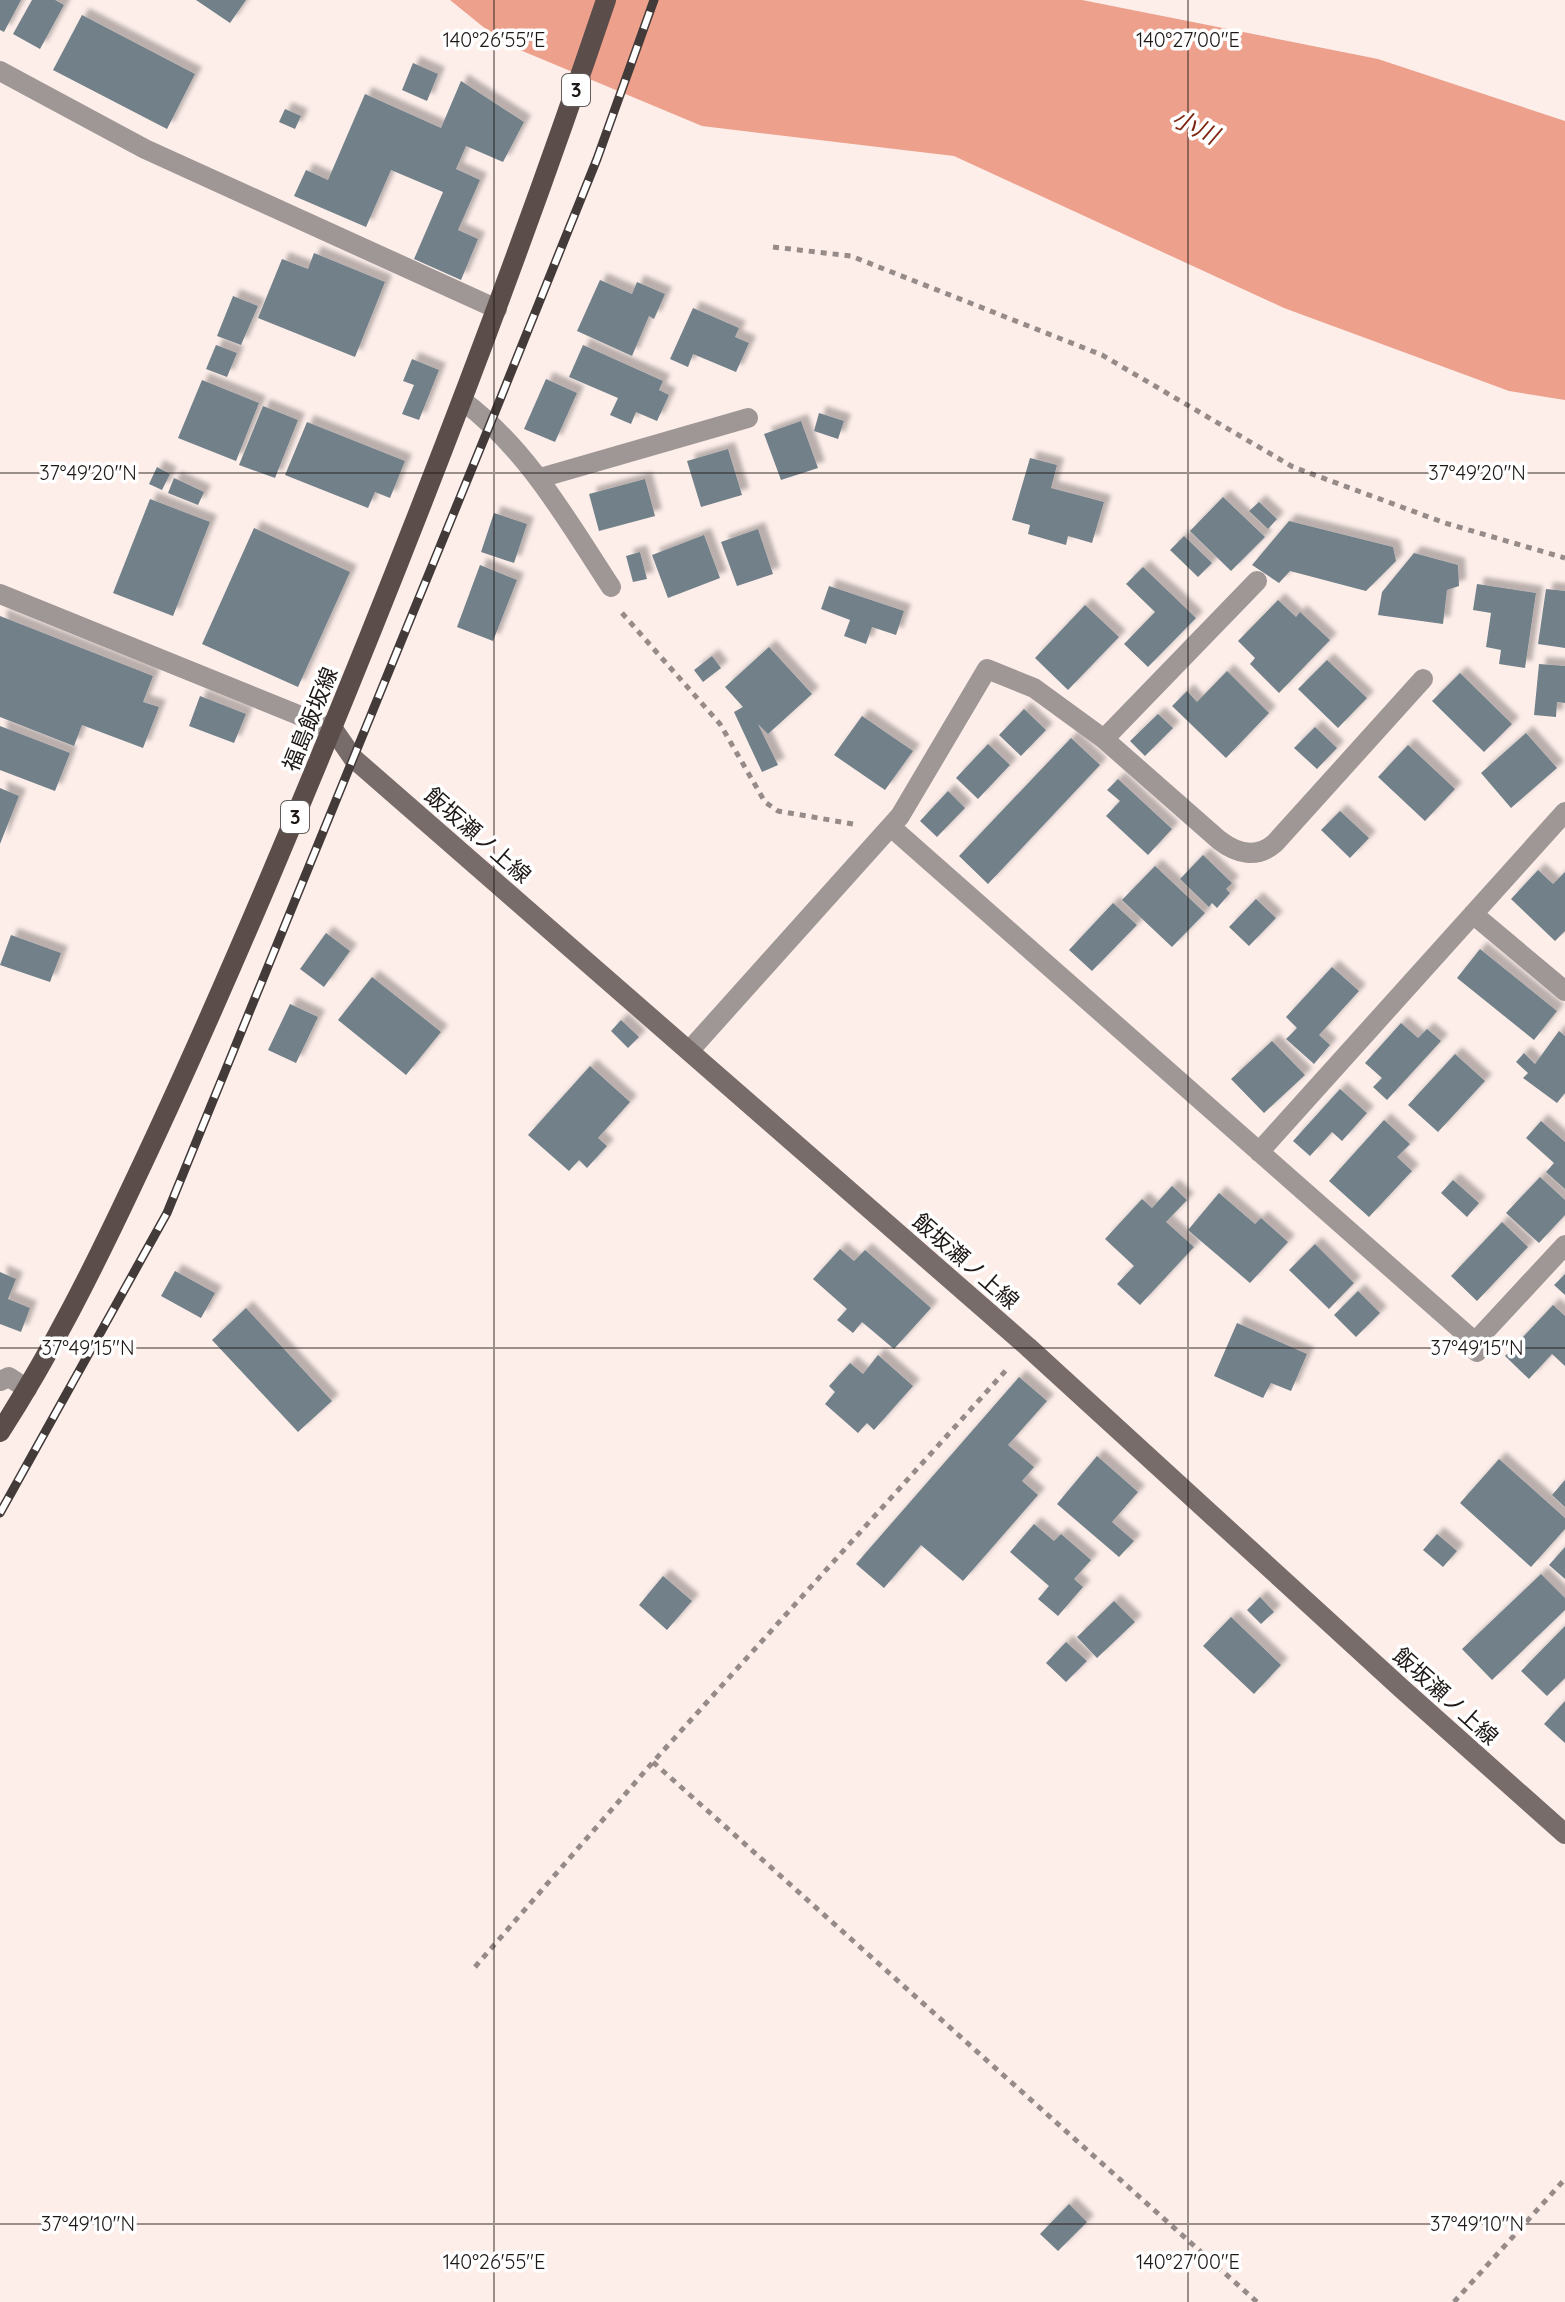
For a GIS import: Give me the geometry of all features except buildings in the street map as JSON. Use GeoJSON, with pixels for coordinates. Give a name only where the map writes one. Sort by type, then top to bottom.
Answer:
{"type":"FeatureCollection","features":[{"type":"Feature","properties":{"kind":"main road","name":"福島飯坂線"},"geometry":{"type":"LineString","coordinates":[[0,1432],[87,1280],[194,1055],[333,729],[463,401],[545,181],[606,0]]}},
{"type":"Feature","properties":{"kind":"main road","name":"飯坂瀬ノ上線"},"geometry":{"type":"LineString","coordinates":[[333,729],[353,758],[1028,1347],[1565,1834]]}},
{"type":"Feature","properties":{"kind":"street"},"geometry":{"type":"LineString","coordinates":[[0,71],[145,149],[497,309]]}},
{"type":"Feature","properties":{"kind":"street"},"geometry":{"type":"LineString","coordinates":[[463,401],[491,422],[540,478],[611,587]]}},
{"type":"Feature","properties":{"kind":"street"},"geometry":{"type":"LineString","coordinates":[[540,478],[748,418]]}},
{"type":"Feature","properties":{"kind":"street"},"geometry":{"type":"LineString","coordinates":[[1104,739],[1257,581]]}},
{"type":"Feature","properties":{"kind":"street"},"geometry":{"type":"LineString","coordinates":[[0,594],[333,729]]}},
{"type":"Feature","properties":{"kind":"street"},"geometry":{"type":"LineString","coordinates":[[690,1050],[900,816],[987,669],[1034,688],[1104,739],[1232,850],[1252,854],[1267,850],[1275,843],[1423,679]]}},
{"type":"Feature","properties":{"kind":"street"},"geometry":{"type":"LineString","coordinates":[[1259,1152],[1565,812]]}},
{"type":"Feature","properties":{"kind":"street"},"geometry":{"type":"LineString","coordinates":[[888,830],[1259,1152],[1476,1347],[1565,1245]]}},
{"type":"Feature","properties":{"kind":"street"},"geometry":{"type":"LineString","coordinates":[[1473,914],[1565,991]]}},
{"type":"Feature","properties":{"kind":"street"},"geometry":{"type":"LineString","coordinates":[[0,1381],[9,1377],[27,1389]]}},
{"type":"Feature","properties":{"kind":"path"},"geometry":{"type":"LineString","coordinates":[[773,247],[851,256],[910,279],[1102,355],[1293,467],[1445,523],[1565,558]]}},
{"type":"Feature","properties":{"kind":"path"},"geometry":{"type":"LineString","coordinates":[[611,587],[615,605],[720,724],[765,802],[778,811],[888,830]]}},
{"type":"Feature","properties":{"kind":"path"},"geometry":{"type":"LineString","coordinates":[[475,1967],[653,1762],[1028,1347]]}},
{"type":"Feature","properties":{"kind":"path"},"geometry":{"type":"LineString","coordinates":[[653,1762],[1257,2302]]}},
{"type":"Feature","properties":{"kind":"path"},"geometry":{"type":"LineString","coordinates":[[1454,2302],[1565,2179]]}},
{"type":"Feature","properties":{"kind":"water","name":"小川"},"geometry":{"type":"Polygon","coordinates":[[[450,0],[1082,0],[1378,59],[1565,121],[1565,400],[1509,391],[1284,308],[954,156],[702,126],[503,43],[450,0]]]}},
{"type":"Feature","properties":{"kind":"railway"},"geometry":{"type":"LineString","coordinates":[[0,1513],[167,1213],[597,159],[654,0]]}}]}
